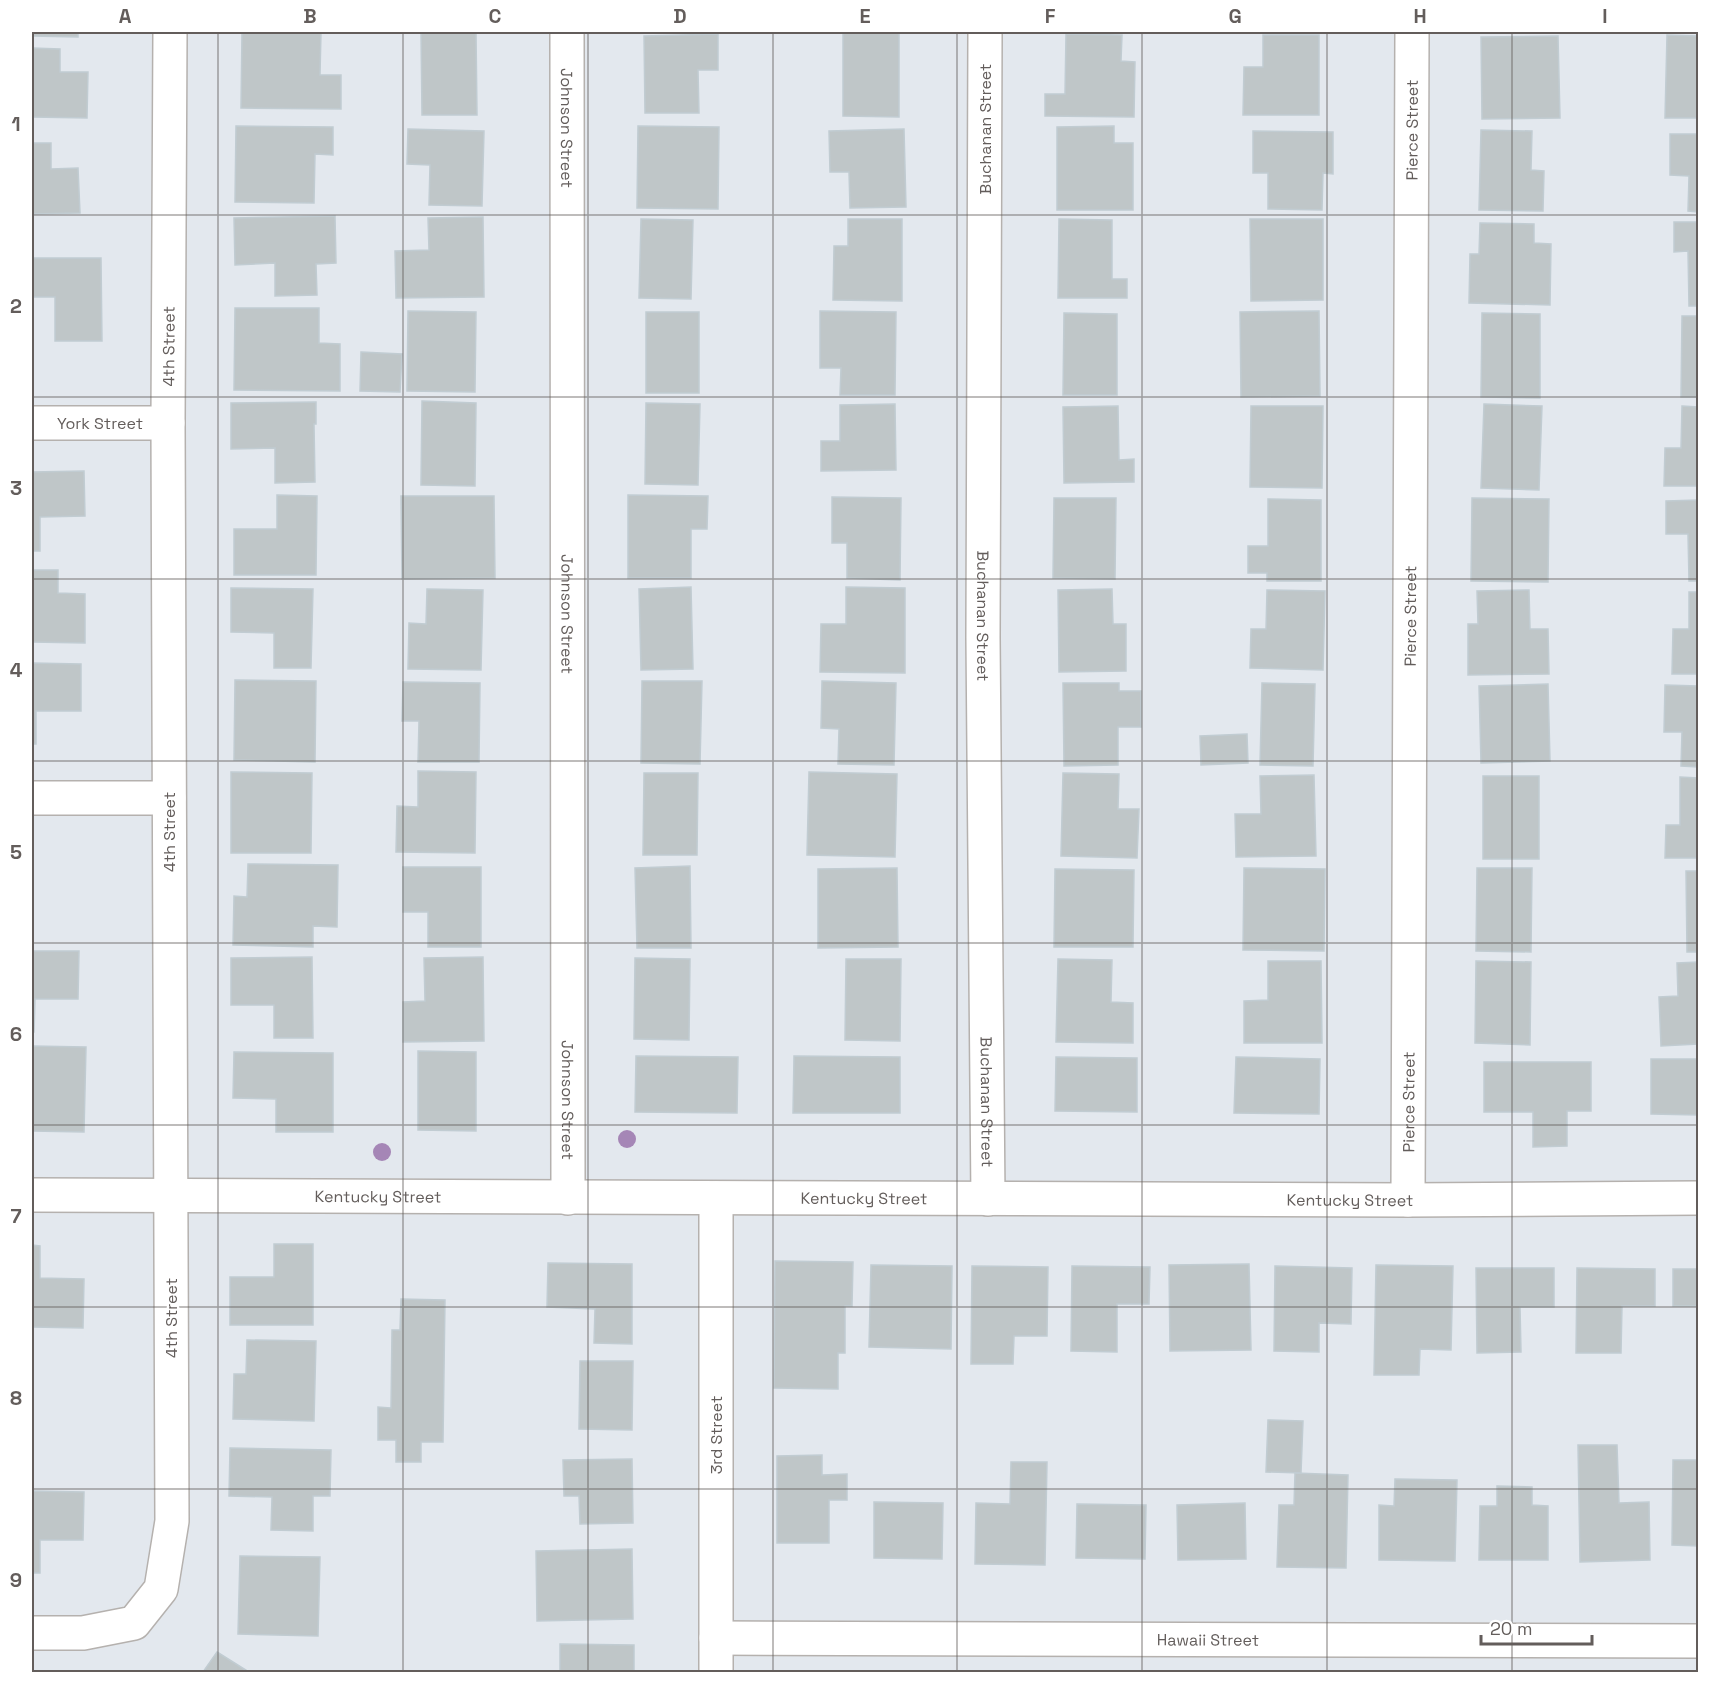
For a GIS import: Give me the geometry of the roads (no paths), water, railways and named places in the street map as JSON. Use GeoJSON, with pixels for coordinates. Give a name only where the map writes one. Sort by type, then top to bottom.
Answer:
{"type":"FeatureCollection","features":[{"type":"Feature","properties":{"kind":"street","name":"4th Street"},"geometry":{"type":"LineString","coordinates":[[32,1633],[83,1633],[134,1623],[161,1589],[172,1521],[168,423],[170,32]]}},
{"type":"Feature","properties":{"kind":"street","name":"Johnson Street"},"geometry":{"type":"LineString","coordinates":[[567,32],[568,1198]]}},
{"type":"Feature","properties":{"kind":"street","name":"Buchanan Street"},"geometry":{"type":"LineString","coordinates":[[985,32],[983,650],[988,1199]]}},
{"type":"Feature","properties":{"kind":"street","name":"Pierce Street"},"geometry":{"type":"LineString","coordinates":[[1408,1200],[1412,32]]}},
{"type":"Feature","properties":{"kind":"street","name":"York Street"},"geometry":{"type":"LineString","coordinates":[[32,423],[168,423]]}},
{"type":"Feature","properties":{"kind":"street"},"geometry":{"type":"LineString","coordinates":[[32,798],[169,798]]}},
{"type":"Feature","properties":{"kind":"street","name":"Kentucky Street"},"geometry":{"type":"LineString","coordinates":[[32,1195],[1408,1200],[1698,1198]]}},
{"type":"Feature","properties":{"kind":"street","name":"3rd Street"},"geometry":{"type":"LineString","coordinates":[[716,1198],[716,1672]]}},
{"type":"Feature","properties":{"kind":"street","name":"Hawaii Street"},"geometry":{"type":"LineString","coordinates":[[716,1638],[1698,1641]]}}]}
